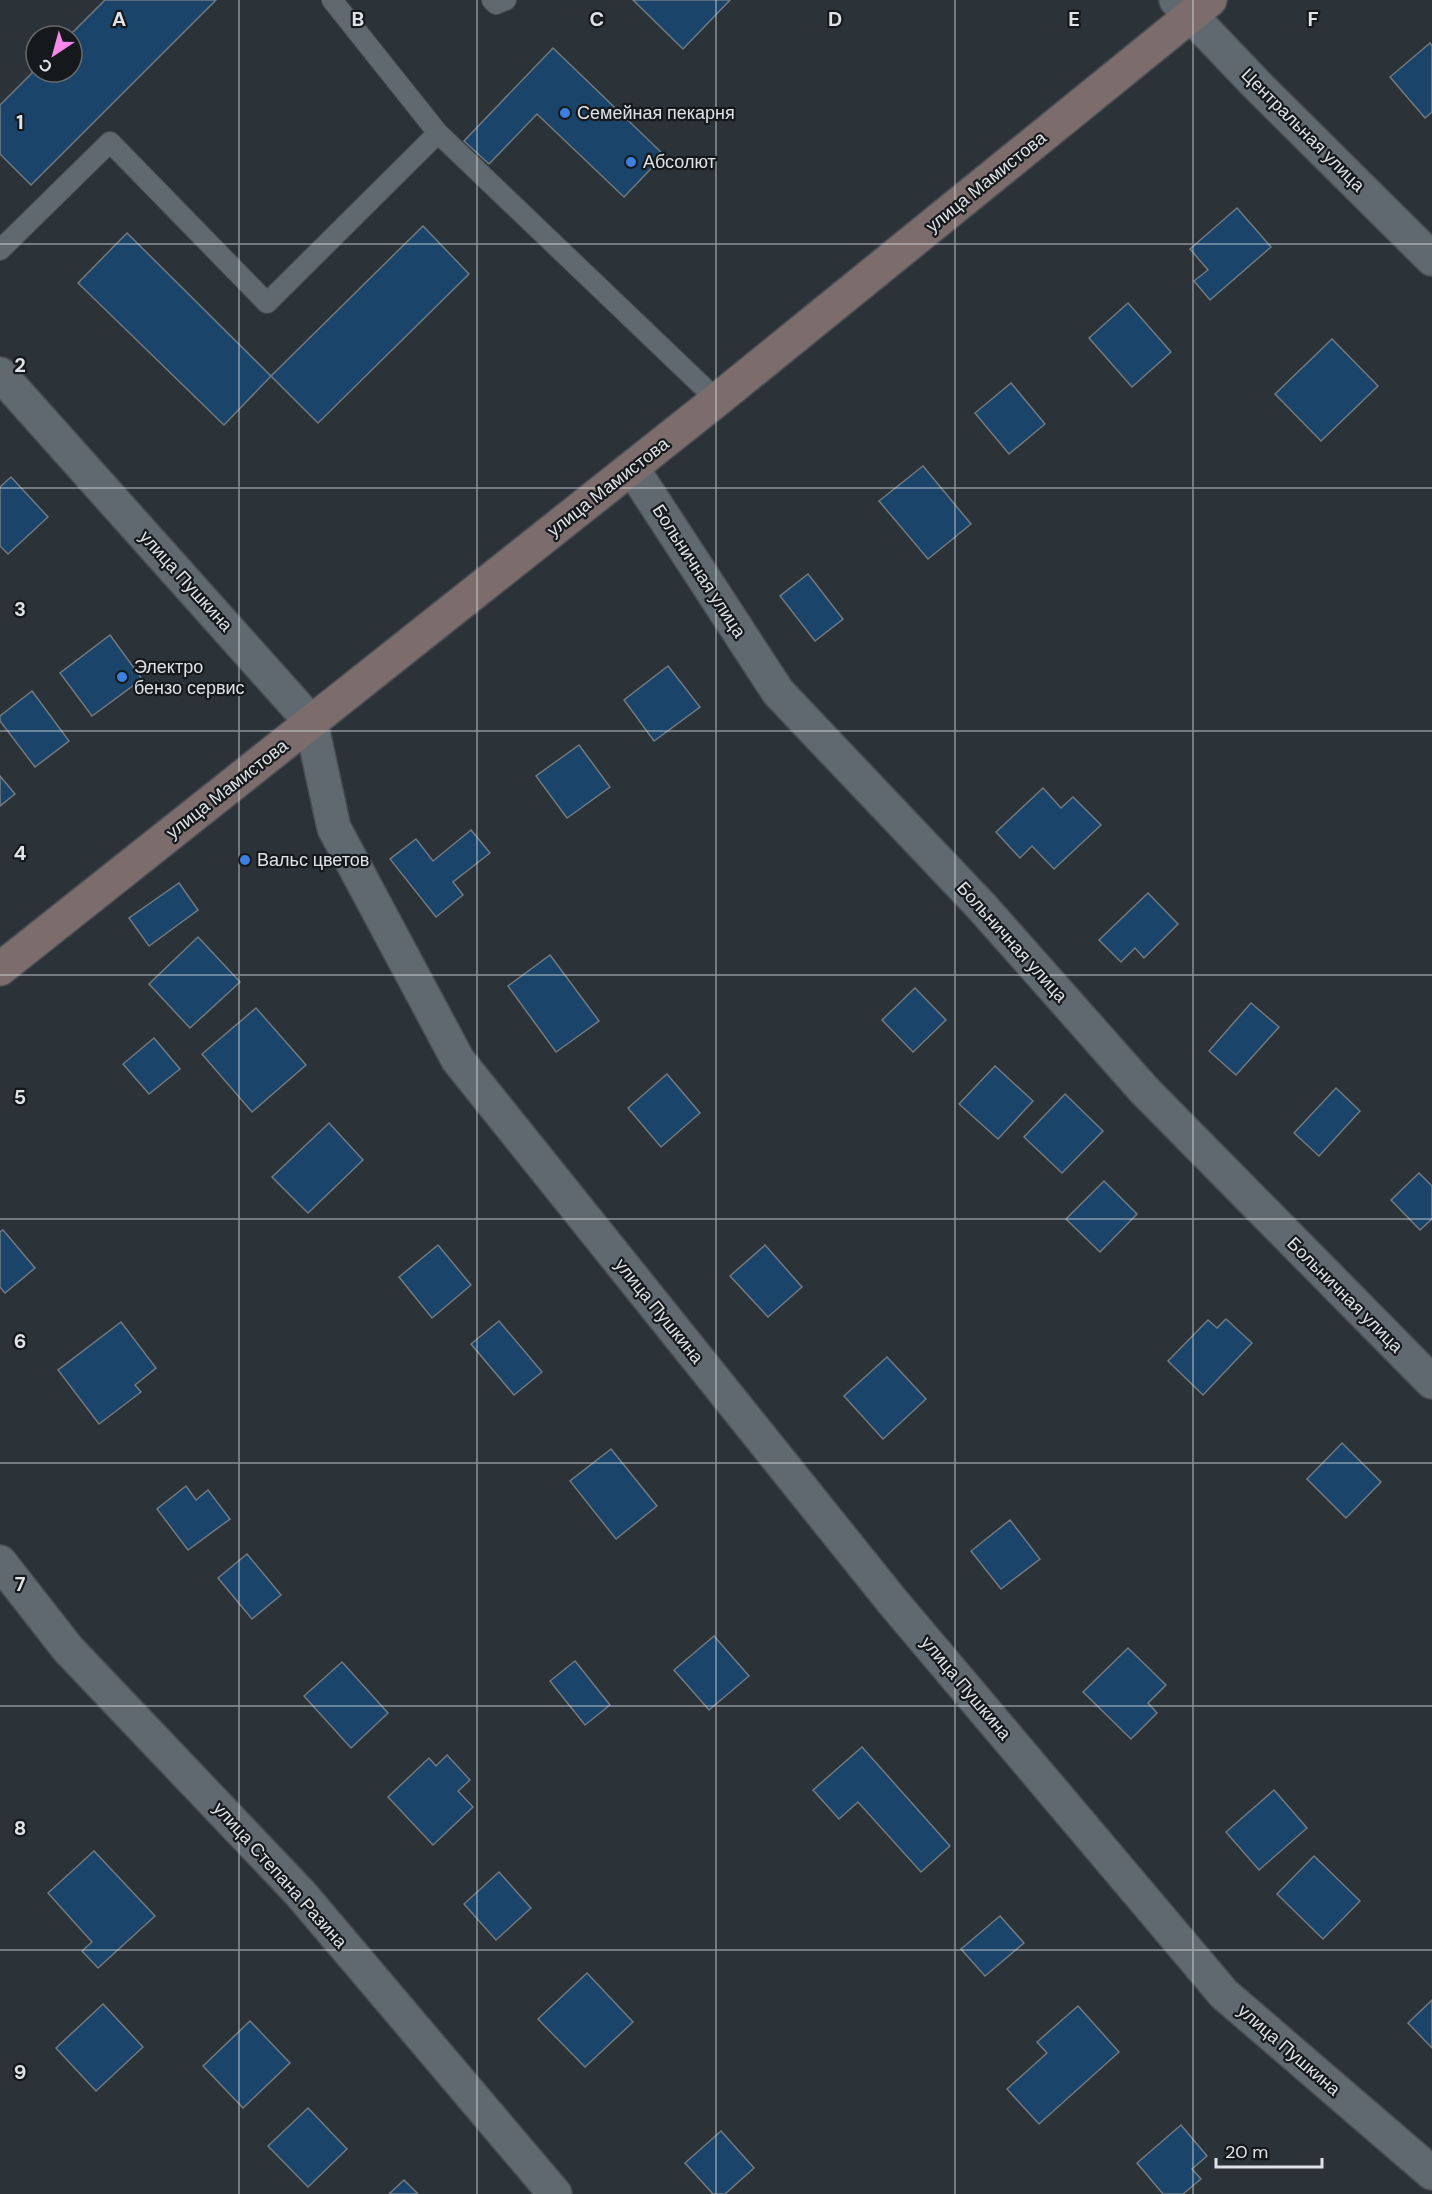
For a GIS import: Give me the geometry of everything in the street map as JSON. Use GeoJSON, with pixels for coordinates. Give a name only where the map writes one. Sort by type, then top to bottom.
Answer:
{"type":"FeatureCollection","features":[{"type":"Feature","properties":{"kind":"street","name":"Центральная улица"},"geometry":{"type":"LineString","coordinates":[[1192,5],[1256,84],[1432,259]]}},
{"type":"Feature","properties":{"kind":"street","name":"улица Мамистова"},"geometry":{"type":"LineString","coordinates":[[0,969],[717,400],[1192,5]]}},
{"type":"Feature","properties":{"kind":"street","name":"улица Пушкина"},"geometry":{"type":"LineString","coordinates":[[0,374],[311,723],[334,828],[458,1060],[892,1601],[1224,1994],[1432,2173]]}},
{"type":"Feature","properties":{"kind":"street","name":"Больничная улица"},"geometry":{"type":"LineString","coordinates":[[632,468],[778,692],[982,907],[1144,1090],[1432,1382]]}},
{"type":"Feature","properties":{"kind":"street","name":"улица Степана Разина"},"geometry":{"type":"LineString","coordinates":[[0,1562],[68,1649],[300,1893],[555,2194]]}},
{"type":"Feature","properties":{"kind":"lane"},"geometry":{"type":"LineString","coordinates":[[332,0],[438,133],[717,400]]}},
{"type":"Feature","properties":{"kind":"lane"},"geometry":{"type":"LineString","coordinates":[[492,0],[496,4],[506,0]]}},
{"type":"Feature","properties":{"kind":"lane"},"geometry":{"type":"LineString","coordinates":[[0,250],[110,142],[267,303],[438,133]]}},
{"type":"Feature","properties":{"kind":"building"},"geometry":{"type":"Polygon","coordinates":[[[105,0],[216,0],[31,185],[0,154],[0,105],[24,81],[24,84],[84,84],[84,24],[81,24],[105,0]]]}},
{"type":"Feature","properties":{"kind":"building"},"geometry":{"type":"Polygon","coordinates":[[[633,0],[730,0],[683,49],[633,0]]]}},
{"type":"Feature","properties":{"kind":"building"},"geometry":{"type":"Polygon","coordinates":[[[1430,43],[1432,46],[1432,112],[1425,118],[1390,77],[1430,43]]]}},
{"type":"Feature","properties":{"kind":"building"},"geometry":{"type":"Polygon","coordinates":[[[553,48],[664,155],[624,197],[537,114],[489,164],[464,141],[553,48]]]}},
{"type":"Feature","properties":{"kind":"building"},"geometry":{"type":"Polygon","coordinates":[[[1237,208],[1271,247],[1210,300],[1194,281],[1208,270],[1190,249],[1237,208]]]}},
{"type":"Feature","properties":{"kind":"building"},"geometry":{"type":"Polygon","coordinates":[[[423,226],[469,274],[318,423],[271,376],[423,226]]]}},
{"type":"Feature","properties":{"kind":"building"},"geometry":{"type":"Polygon","coordinates":[[[127,233],[271,376],[224,425],[78,283],[127,233]]]}},
{"type":"Feature","properties":{"kind":"building"},"geometry":{"type":"Polygon","coordinates":[[[1128,303],[1171,352],[1132,387],[1089,338],[1128,303]]]}},
{"type":"Feature","properties":{"kind":"building"},"geometry":{"type":"Polygon","coordinates":[[[1332,339],[1378,386],[1321,441],[1275,394],[1332,339]]]}},
{"type":"Feature","properties":{"kind":"building"},"geometry":{"type":"Polygon","coordinates":[[[1011,383],[1045,424],[1009,454],[975,413],[1011,383]]]}},
{"type":"Feature","properties":{"kind":"building"},"geometry":{"type":"Polygon","coordinates":[[[923,466],[971,524],[928,559],[879,501],[923,466]]]}},
{"type":"Feature","properties":{"kind":"building"},"geometry":{"type":"Polygon","coordinates":[[[11,477],[48,517],[8,554],[0,546],[0,487],[11,477]]]}},
{"type":"Feature","properties":{"kind":"building"},"geometry":{"type":"Polygon","coordinates":[[[808,574],[843,619],[815,641],[780,596],[808,574]]]}},
{"type":"Feature","properties":{"kind":"building"},"geometry":{"type":"Polygon","coordinates":[[[110,635],[142,679],[92,716],[60,673],[110,635]]]}},
{"type":"Feature","properties":{"kind":"building"},"geometry":{"type":"Polygon","coordinates":[[[668,666],[700,707],[654,741],[624,700],[668,666]]]}},
{"type":"Feature","properties":{"kind":"building"},"geometry":{"type":"Polygon","coordinates":[[[32,691],[69,741],[35,767],[0,721],[0,716],[32,691]]]}},
{"type":"Feature","properties":{"kind":"building"},"geometry":{"type":"Polygon","coordinates":[[[579,745],[610,787],[567,818],[536,776],[579,745]]]}},
{"type":"Feature","properties":{"kind":"building"},"geometry":{"type":"Polygon","coordinates":[[[0,776],[15,794],[0,806],[0,776]]]}},
{"type":"Feature","properties":{"kind":"building"},"geometry":{"type":"Polygon","coordinates":[[[1043,788],[1061,808],[1073,797],[1101,825],[1054,869],[1032,846],[1020,858],[996,832],[1043,788]]]}},
{"type":"Feature","properties":{"kind":"building"},"geometry":{"type":"Polygon","coordinates":[[[471,830],[490,853],[453,882],[463,895],[436,917],[390,859],[416,839],[433,861],[471,830]]]}},
{"type":"Feature","properties":{"kind":"building"},"geometry":{"type":"Polygon","coordinates":[[[179,883],[198,910],[149,946],[129,918],[179,883]]]}},
{"type":"Feature","properties":{"kind":"building"},"geometry":{"type":"Polygon","coordinates":[[[1148,893],[1178,924],[1144,958],[1135,948],[1121,962],[1099,940],[1148,893]]]}},
{"type":"Feature","properties":{"kind":"building"},"geometry":{"type":"Polygon","coordinates":[[[198,937],[240,982],[190,1028],[149,984],[198,937]]]}},
{"type":"Feature","properties":{"kind":"building"},"geometry":{"type":"Polygon","coordinates":[[[550,955],[599,1021],[556,1052],[508,986],[550,955]]]}},
{"type":"Feature","properties":{"kind":"building"},"geometry":{"type":"Polygon","coordinates":[[[915,988],[946,1020],[913,1052],[882,1020],[915,988]]]}},
{"type":"Feature","properties":{"kind":"building"},"geometry":{"type":"Polygon","coordinates":[[[1251,1003],[1279,1027],[1236,1075],[1209,1051],[1251,1003]]]}},
{"type":"Feature","properties":{"kind":"building"},"geometry":{"type":"Polygon","coordinates":[[[256,1008],[306,1065],[252,1112],[202,1054],[256,1008]]]}},
{"type":"Feature","properties":{"kind":"building"},"geometry":{"type":"Polygon","coordinates":[[[154,1038],[180,1069],[149,1094],[123,1064],[154,1038]]]}},
{"type":"Feature","properties":{"kind":"building"},"geometry":{"type":"Polygon","coordinates":[[[995,1066],[1033,1101],[998,1139],[959,1104],[995,1066]]]}},
{"type":"Feature","properties":{"kind":"building"},"geometry":{"type":"Polygon","coordinates":[[[667,1074],[700,1113],[661,1147],[628,1108],[667,1074]]]}},
{"type":"Feature","properties":{"kind":"building"},"geometry":{"type":"Polygon","coordinates":[[[1336,1088],[1360,1111],[1319,1156],[1294,1133],[1336,1088]]]}},
{"type":"Feature","properties":{"kind":"building"},"geometry":{"type":"Polygon","coordinates":[[[1065,1094],[1103,1131],[1062,1173],[1024,1137],[1065,1094]]]}},
{"type":"Feature","properties":{"kind":"building"},"geometry":{"type":"Polygon","coordinates":[[[329,1123],[363,1160],[308,1213],[272,1177],[329,1123]]]}},
{"type":"Feature","properties":{"kind":"building"},"geometry":{"type":"Polygon","coordinates":[[[1419,1173],[1432,1186],[1432,1219],[1420,1230],[1391,1200],[1419,1173]]]}},
{"type":"Feature","properties":{"kind":"building"},"geometry":{"type":"Polygon","coordinates":[[[1104,1181],[1137,1214],[1100,1252],[1066,1219],[1104,1181]]]}},
{"type":"Feature","properties":{"kind":"building"},"geometry":{"type":"Polygon","coordinates":[[[3,1230],[35,1268],[5,1293],[0,1287],[0,1232],[3,1230]]]}},
{"type":"Feature","properties":{"kind":"building"},"geometry":{"type":"Polygon","coordinates":[[[438,1245],[471,1285],[432,1318],[399,1277],[438,1245]]]}},
{"type":"Feature","properties":{"kind":"building"},"geometry":{"type":"Polygon","coordinates":[[[765,1245],[802,1287],[768,1317],[730,1276],[765,1245]]]}},
{"type":"Feature","properties":{"kind":"building"},"geometry":{"type":"Polygon","coordinates":[[[1226,1319],[1252,1343],[1203,1395],[1168,1361],[1208,1320],[1217,1328],[1226,1319]]]}},
{"type":"Feature","properties":{"kind":"building"},"geometry":{"type":"Polygon","coordinates":[[[499,1321],[542,1372],[514,1395],[471,1344],[499,1321]]]}},
{"type":"Feature","properties":{"kind":"building"},"geometry":{"type":"Polygon","coordinates":[[[121,1322],[156,1368],[135,1385],[141,1392],[99,1424],[58,1370],[121,1322]]]}},
{"type":"Feature","properties":{"kind":"building"},"geometry":{"type":"Polygon","coordinates":[[[887,1357],[926,1399],[883,1439],[844,1396],[887,1357]]]}},
{"type":"Feature","properties":{"kind":"building"},"geometry":{"type":"Polygon","coordinates":[[[1342,1443],[1381,1482],[1346,1518],[1307,1479],[1342,1443]]]}},
{"type":"Feature","properties":{"kind":"building"},"geometry":{"type":"Polygon","coordinates":[[[611,1449],[657,1506],[616,1539],[570,1481],[611,1449]]]}},
{"type":"Feature","properties":{"kind":"building"},"geometry":{"type":"Polygon","coordinates":[[[186,1486],[196,1500],[208,1490],[230,1519],[188,1550],[157,1509],[186,1486]]]}},
{"type":"Feature","properties":{"kind":"building"},"geometry":{"type":"Polygon","coordinates":[[[1010,1520],[1040,1559],[1001,1589],[971,1551],[1010,1520]]]}},
{"type":"Feature","properties":{"kind":"building"},"geometry":{"type":"Polygon","coordinates":[[[247,1554],[281,1595],[252,1619],[218,1578],[247,1554]]]}},
{"type":"Feature","properties":{"kind":"building"},"geometry":{"type":"Polygon","coordinates":[[[714,1636],[749,1676],[709,1710],[674,1670],[714,1636]]]}},
{"type":"Feature","properties":{"kind":"building"},"geometry":{"type":"Polygon","coordinates":[[[1128,1648],[1166,1685],[1148,1703],[1157,1713],[1131,1739],[1083,1692],[1128,1648]]]}},
{"type":"Feature","properties":{"kind":"building"},"geometry":{"type":"Polygon","coordinates":[[[575,1661],[610,1705],[585,1725],[550,1681],[575,1661]]]}},
{"type":"Feature","properties":{"kind":"building"},"geometry":{"type":"Polygon","coordinates":[[[342,1662],[388,1713],[351,1748],[304,1696],[342,1662]]]}},
{"type":"Feature","properties":{"kind":"building"},"geometry":{"type":"Polygon","coordinates":[[[862,1747],[950,1846],[921,1872],[858,1802],[839,1819],[813,1790],[862,1747]]]}},
{"type":"Feature","properties":{"kind":"building"},"geometry":{"type":"Polygon","coordinates":[[[447,1755],[470,1780],[458,1791],[473,1807],[433,1845],[388,1797],[429,1758],[436,1766],[447,1755]]]}},
{"type":"Feature","properties":{"kind":"building"},"geometry":{"type":"Polygon","coordinates":[[[1274,1790],[1307,1828],[1259,1870],[1226,1832],[1274,1790]]]}},
{"type":"Feature","properties":{"kind":"building"},"geometry":{"type":"Polygon","coordinates":[[[94,1851],[155,1916],[98,1968],[82,1951],[92,1942],[48,1893],[94,1851]]]}},
{"type":"Feature","properties":{"kind":"building"},"geometry":{"type":"Polygon","coordinates":[[[1314,1856],[1360,1901],[1323,1939],[1277,1894],[1314,1856]]]}},
{"type":"Feature","properties":{"kind":"building"},"geometry":{"type":"Polygon","coordinates":[[[499,1872],[531,1908],[496,1940],[464,1904],[499,1872]]]}},
{"type":"Feature","properties":{"kind":"building"},"geometry":{"type":"Polygon","coordinates":[[[1000,1916],[1024,1943],[985,1976],[961,1949],[1000,1916]]]}},
{"type":"Feature","properties":{"kind":"building"},"geometry":{"type":"Polygon","coordinates":[[[587,1973],[633,2022],[585,2067],[538,2019],[587,1973]]]}},
{"type":"Feature","properties":{"kind":"building"},"geometry":{"type":"Polygon","coordinates":[[[1432,2000],[1432,2048],[1408,2023],[1432,2000]]]}},
{"type":"Feature","properties":{"kind":"building"},"geometry":{"type":"Polygon","coordinates":[[[103,2004],[143,2047],[96,2091],[56,2048],[103,2004]]]}},
{"type":"Feature","properties":{"kind":"building"},"geometry":{"type":"Polygon","coordinates":[[[1078,2006],[1119,2052],[1039,2124],[1007,2089],[1047,2053],[1037,2042],[1078,2006]]]}},
{"type":"Feature","properties":{"kind":"building"},"geometry":{"type":"Polygon","coordinates":[[[250,2021],[290,2063],[243,2108],[203,2066],[250,2021]]]}},
{"type":"Feature","properties":{"kind":"building"},"geometry":{"type":"Polygon","coordinates":[[[308,2108],[347,2149],[308,2187],[268,2146],[308,2108]]]}},
{"type":"Feature","properties":{"kind":"building"},"geometry":{"type":"Polygon","coordinates":[[[1181,2125],[1207,2156],[1192,2169],[1201,2179],[1183,2194],[1163,2194],[1137,2163],[1181,2125]]]}},
{"type":"Feature","properties":{"kind":"building"},"geometry":{"type":"Polygon","coordinates":[[[721,2131],[754,2168],[725,2194],[713,2194],[685,2163],[721,2131]]]}},
{"type":"Feature","properties":{"kind":"building"},"geometry":{"type":"Polygon","coordinates":[[[404,2180],[418,2194],[389,2194],[404,2180]]]}},
{"type":"Feature","properties":{"kind":"place","name":"Семейная пекарня"},"geometry":{"type":"Point","coordinates":[565,113]}},
{"type":"Feature","properties":{"kind":"place","name":"Абсолют"},"geometry":{"type":"Point","coordinates":[631,162]}},
{"type":"Feature","properties":{"kind":"place","name":"Электро бензо сервис"},"geometry":{"type":"Point","coordinates":[122,677]}},
{"type":"Feature","properties":{"kind":"place","name":"Вальс цветов"},"geometry":{"type":"Point","coordinates":[245,860]}}]}
